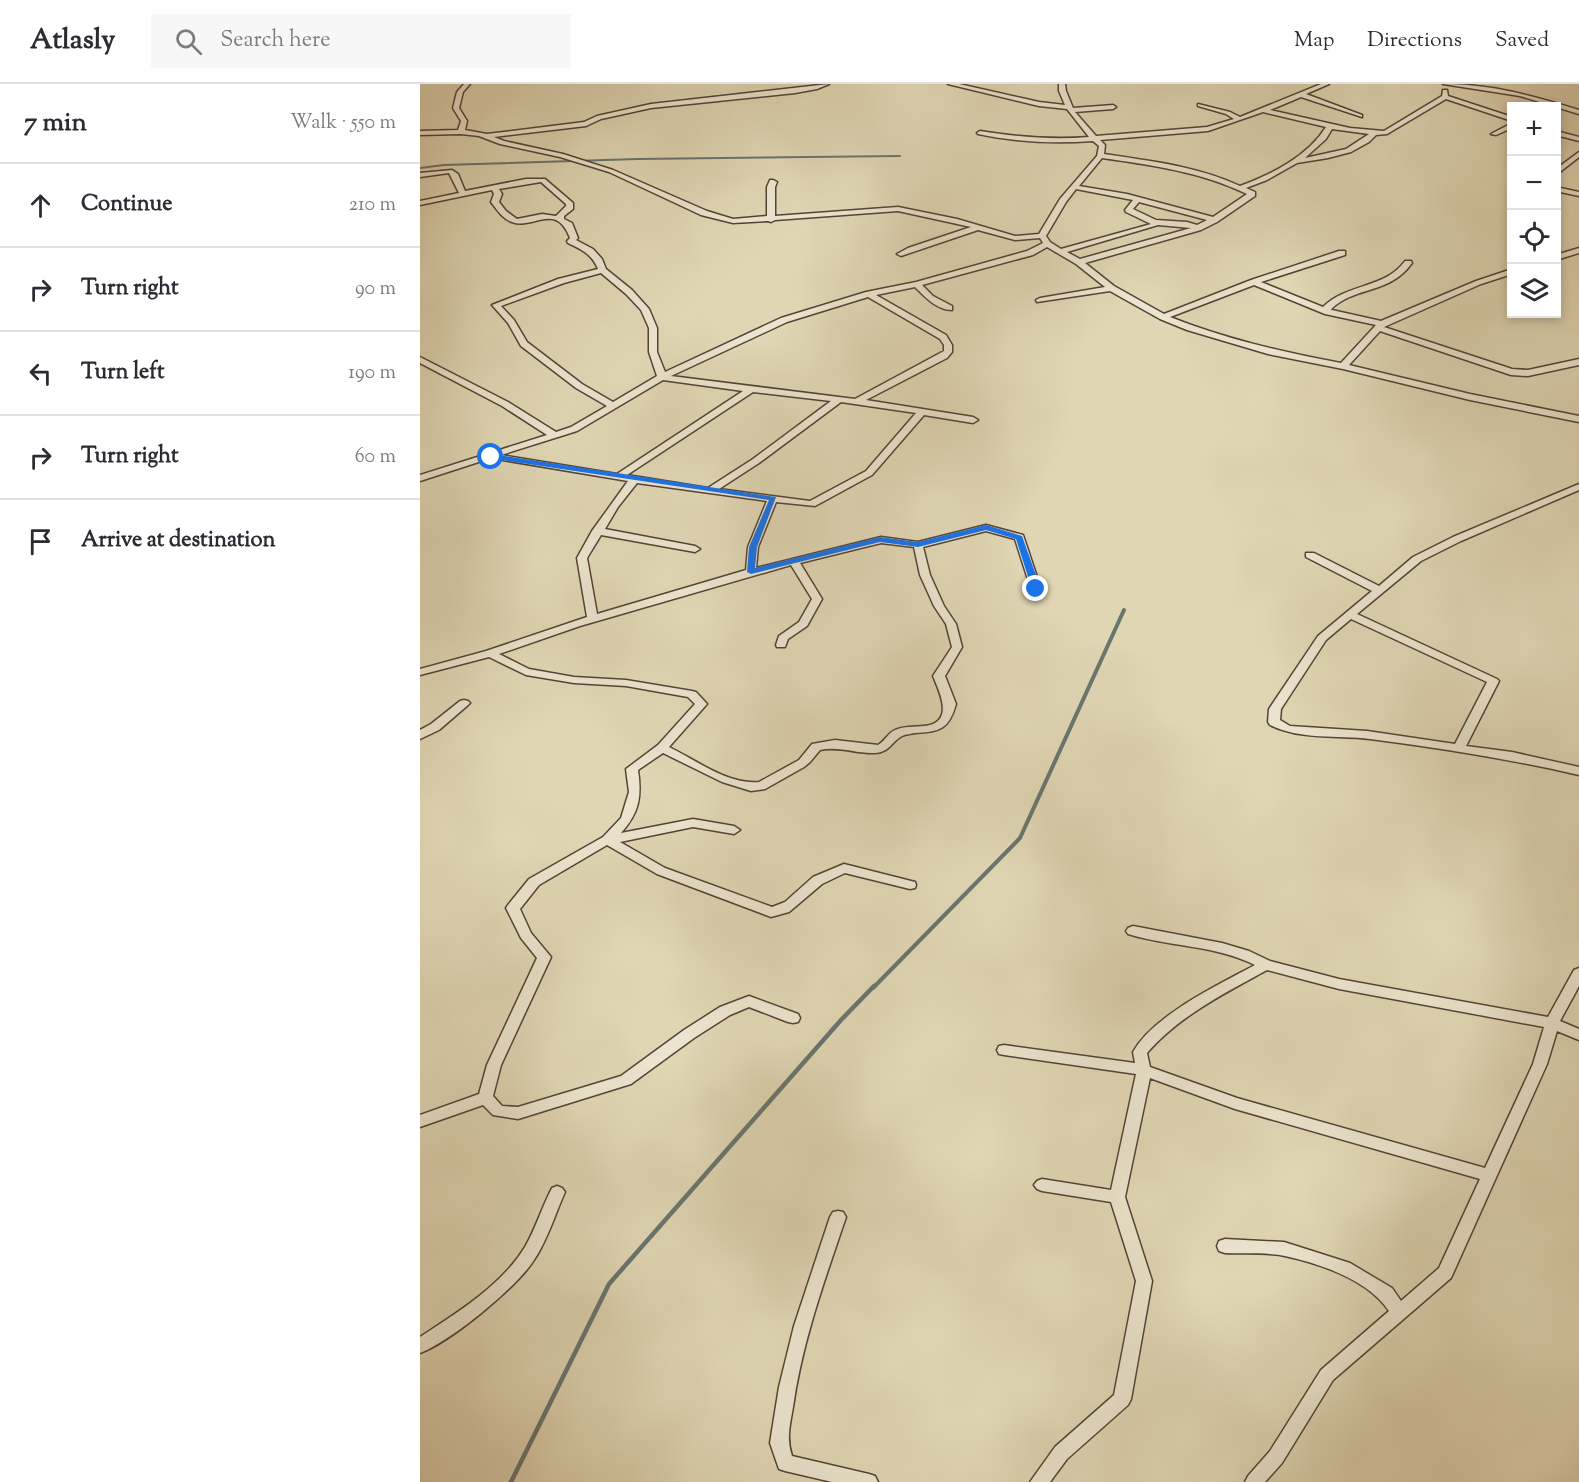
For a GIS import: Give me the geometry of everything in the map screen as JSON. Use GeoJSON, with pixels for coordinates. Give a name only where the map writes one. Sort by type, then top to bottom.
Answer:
{"type":"FeatureCollection","features":[{"type":"Feature","properties":{"kind":"street"},"geometry":{"type":"LineString","coordinates":[[461,132],[464,121],[456,108],[460,93],[467,84]]}},
{"type":"Feature","properties":{"kind":"street"},"geometry":{"type":"LineString","coordinates":[[420,133],[461,132],[489,136],[586,124],[590,120],[613,113],[650,106],[805,90],[826,84]]}},
{"type":"Feature","properties":{"kind":"street"},"geometry":{"type":"LineString","coordinates":[[951,84],[1047,106],[1071,109],[1113,107]]}},
{"type":"Feature","properties":{"kind":"street"},"geometry":{"type":"LineString","coordinates":[[420,478],[556,436],[588,422],[662,377],[784,320],[869,294],[917,284],[1030,253],[1045,240],[1063,201],[1100,156],[1102,145],[1093,138],[1071,109],[1061,93],[1062,84]]}},
{"type":"Feature","properties":{"kind":"street"},"geometry":{"type":"LineString","coordinates":[[980,133],[1026,140],[1093,138],[1208,129],[1326,84]]}},
{"type":"Feature","properties":{"kind":"street"},"geometry":{"type":"LineString","coordinates":[[1445,97],[1447,84],[1521,94],[1579,112]]}},
{"type":"Feature","properties":{"kind":"street"},"geometry":{"type":"LineString","coordinates":[[1299,94],[1360,116]]}},
{"type":"Feature","properties":{"kind":"street"},"geometry":{"type":"LineString","coordinates":[[1261,109],[1296,116],[1330,127],[1374,133],[1385,132],[1445,97],[1507,117]]}},
{"type":"Feature","properties":{"kind":"street"},"geometry":{"type":"LineString","coordinates":[[1200,105],[1228,113],[1239,119]]}},
{"type":"Feature","properties":{"kind":"street"},"geometry":{"type":"LineString","coordinates":[[1240,188],[1296,161],[1324,139],[1330,127]]}},
{"type":"Feature","properties":{"kind":"street"},"geometry":{"type":"LineString","coordinates":[[1494,134],[1507,128]]}},
{"type":"Feature","properties":{"kind":"street"},"geometry":{"type":"LineString","coordinates":[[1296,161],[1338,155],[1355,147],[1374,133]]}},
{"type":"Feature","properties":{"kind":"street"},"geometry":{"type":"LineString","coordinates":[[1561,134],[1579,139]]}},
{"type":"Feature","properties":{"kind":"street"},"geometry":{"type":"LineString","coordinates":[[489,136],[501,143],[561,155],[611,171],[714,217],[733,221],[771,220],[872,209],[898,209],[1015,238],[1045,240],[1079,262],[1111,288],[1163,317],[1237,343],[1470,397],[1579,418]]}},
{"type":"Feature","properties":{"kind":"street"},"geometry":{"type":"LineString","coordinates":[[1561,170],[1579,154]]}},
{"type":"Feature","properties":{"kind":"street"},"geometry":{"type":"LineString","coordinates":[[1079,262],[1198,228],[1252,194],[1200,174],[1162,164],[1100,156]]}},
{"type":"Feature","properties":{"kind":"street"},"geometry":{"type":"LineString","coordinates":[[420,175],[450,171],[463,194]]}},
{"type":"Feature","properties":{"kind":"street"},"geometry":{"type":"LineString","coordinates":[[420,203],[526,181],[543,180],[569,203],[570,207],[560,215],[561,221]]}},
{"type":"Feature","properties":{"kind":"street"},"geometry":{"type":"LineString","coordinates":[[771,220],[773,182]]}},
{"type":"Feature","properties":{"kind":"street"},"geometry":{"type":"LineString","coordinates":[[495,188],[498,194],[495,202],[509,219],[522,222],[548,217],[569,225],[574,238],[571,242],[590,251],[598,259],[602,270],[629,292],[645,309],[653,328],[653,352],[662,377]]}},
{"type":"Feature","properties":{"kind":"street"},"geometry":{"type":"LineString","coordinates":[[1074,188],[1097,189],[1214,220]]}},
{"type":"Feature","properties":{"kind":"street"},"geometry":{"type":"LineString","coordinates":[[1561,190],[1579,194]]}},
{"type":"Feature","properties":{"kind":"street"},"geometry":{"type":"LineString","coordinates":[[1137,199],[1129,210],[1155,222],[1187,224],[1198,228]]}},
{"type":"Feature","properties":{"kind":"street"},"geometry":{"type":"LineString","coordinates":[[1062,251],[1135,232],[1154,225],[1155,222]]}},
{"type":"Feature","properties":{"kind":"street"},"geometry":{"type":"LineString","coordinates":[[901,254],[928,243],[967,233],[978,227]]}},
{"type":"Feature","properties":{"kind":"street"},"geometry":{"type":"LineString","coordinates":[[1561,257],[1579,250]]}},
{"type":"Feature","properties":{"kind":"street"},"geometry":{"type":"LineString","coordinates":[[1163,317],[1254,282],[1342,253]]}},
{"type":"Feature","properties":{"kind":"street"},"geometry":{"type":"LineString","coordinates":[[1328,312],[1327,308],[1330,304],[1401,274],[1408,263]]}},
{"type":"Feature","properties":{"kind":"street"},"geometry":{"type":"LineString","coordinates":[[602,270],[561,281],[496,306],[511,322],[524,344],[579,386],[614,406]]}},
{"type":"Feature","properties":{"kind":"street"},"geometry":{"type":"LineString","coordinates":[[1343,366],[1380,326],[1487,278],[1507,272]]}},
{"type":"Feature","properties":{"kind":"street"},"geometry":{"type":"LineString","coordinates":[[1254,282],[1328,312],[1380,326],[1511,372],[1528,373],[1579,362]]}},
{"type":"Feature","properties":{"kind":"street"},"geometry":{"type":"LineString","coordinates":[[917,284],[930,298],[949,308]]}},
{"type":"Feature","properties":{"kind":"street"},"geometry":{"type":"LineString","coordinates":[[1040,300],[1111,288]]}},
{"type":"Feature","properties":{"kind":"street"},"geometry":{"type":"LineString","coordinates":[[857,402],[944,356],[948,351],[948,345],[943,337],[869,294]]}},
{"type":"Feature","properties":{"kind":"street"},"geometry":{"type":"LineString","coordinates":[[1551,368],[1579,354]]}},
{"type":"Feature","properties":{"kind":"street"},"geometry":{"type":"LineString","coordinates":[[420,360],[505,404],[556,436]]}},
{"type":"Feature","properties":{"kind":"street"},"geometry":{"type":"LineString","coordinates":[[662,377],[857,402],[973,420]]}},
{"type":"Feature","properties":{"kind":"street"},"geometry":{"type":"LineString","coordinates":[[618,477],[752,389]]}},
{"type":"Feature","properties":{"kind":"street"},"geometry":{"type":"LineString","coordinates":[[710,491],[756,461],[839,400]]}},
{"type":"Feature","properties":{"kind":"street"},"geometry":{"type":"LineString","coordinates":[[491,457],[710,491],[812,504],[869,473],[922,411]]}},
{"type":"Feature","properties":{"kind":"street"},"geometry":{"type":"LineString","coordinates":[[593,619],[587,602],[586,574],[582,558],[597,531],[635,479]]}},
{"type":"Feature","properties":{"kind":"street"},"geometry":{"type":"LineString","coordinates":[[1579,487],[1456,539],[1417,560],[1322,638],[1275,709],[1274,722],[1288,729],[1367,735],[1459,748],[1512,756],[1579,771]]}},
{"type":"Feature","properties":{"kind":"street"},"geometry":{"type":"LineString","coordinates":[[751,572],[753,547],[773,499]]}},
{"type":"Feature","properties":{"kind":"street"},"geometry":{"type":"LineString","coordinates":[[420,672],[490,653],[593,619],[751,572],[880,540],[918,545],[986,528],[1019,537],[1036,589]]}},
{"type":"Feature","properties":{"kind":"street"},"geometry":{"type":"LineString","coordinates":[[597,531],[695,549]]}},
{"type":"Feature","properties":{"kind":"street"},"geometry":{"type":"LineString","coordinates":[[662,748],[725,780],[741,786],[760,786],[786,771],[797,768],[816,747],[837,744],[880,749],[890,743],[894,735],[902,731],[929,731],[937,728],[944,721],[950,704],[939,676],[942,669],[950,662],[957,647],[951,624],[939,606],[925,575],[918,545]]}},
{"type":"Feature","properties":{"kind":"street"},"geometry":{"type":"LineString","coordinates":[[1310,555],[1379,590]]}},
{"type":"Feature","properties":{"kind":"street"},"geometry":{"type":"LineString","coordinates":[[781,645],[783,638],[803,624],[817,599],[795,561]]}},
{"type":"Feature","properties":{"kind":"street"},"geometry":{"type":"LineString","coordinates":[[1349,614],[1493,681],[1459,748]]}},
{"type":"Feature","properties":{"kind":"street"},"geometry":{"type":"LineString","coordinates":[[485,1098],[494,1065],[544,957],[526,935],[513,908],[534,882],[607,840],[627,819],[635,792],[632,769],[662,748],[701,704],[692,694],[626,683],[574,680],[526,672],[490,653]]}},
{"type":"Feature","properties":{"kind":"street"},"geometry":{"type":"LineString","coordinates":[[420,735],[435,727],[464,703]]}},
{"type":"Feature","properties":{"kind":"street"},"geometry":{"type":"LineString","coordinates":[[607,840],[693,823],[734,830]]}},
{"type":"Feature","properties":{"kind":"street"},"geometry":{"type":"LineString","coordinates":[[607,840],[661,871],[771,912],[788,908],[814,883],[844,868],[910,885]]}},
{"type":"Feature","properties":{"kind":"street"},"geometry":{"type":"LineString","coordinates":[[1134,931],[1222,948],[1244,954],[1266,965],[1415,1000],[1552,1023],[1579,1035]]}},
{"type":"Feature","properties":{"kind":"street"},"geometry":{"type":"LineString","coordinates":[[1039,1482],[1061,1454],[1122,1399],[1144,1281],[1117,1197],[1144,1070],[1140,1052],[1159,1030],[1214,993],[1266,965]]}},
{"type":"Feature","properties":{"kind":"street"},"geometry":{"type":"LineString","coordinates":[[1254,1482],[1276,1457],[1327,1375],[1445,1273],[1540,1064],[1552,1023],[1579,973]]}},
{"type":"Feature","properties":{"kind":"street"},"geometry":{"type":"LineString","coordinates":[[485,1098],[498,1111],[518,1113],[626,1080],[689,1034],[725,1011],[749,1001],[793,1018]]}},
{"type":"Feature","properties":{"kind":"street"},"geometry":{"type":"LineString","coordinates":[[1004,1050],[1144,1070],[1235,1103],[1490,1176]]}},
{"type":"Feature","properties":{"kind":"street"},"geometry":{"type":"LineString","coordinates":[[420,1121],[485,1098]]}},
{"type":"Feature","properties":{"kind":"street"},"geometry":{"type":"LineString","coordinates":[[1042,1185],[1117,1197]]}},
{"type":"Feature","properties":{"kind":"street"},"geometry":{"type":"LineString","coordinates":[[420,1346],[489,1296],[526,1260],[556,1192]]}},
{"type":"Feature","properties":{"kind":"street"},"geometry":{"type":"LineString","coordinates":[[838,1217],[800,1336],[787,1387],[778,1443],[785,1463],[869,1482]]}},
{"type":"Feature","properties":{"kind":"street"},"geometry":{"type":"LineString","coordinates":[[1225,1246],[1284,1249],[1350,1270],[1386,1293],[1400,1313]]}},
{"type":"Feature","properties":{"kind":"waterway"},"geometry":{"type":"LineString","coordinates":[[420,168],[444,165],[638,159],[900,156]]}},
{"type":"Feature","properties":{"kind":"waterway"},"geometry":{"type":"LineString","coordinates":[[873,988],[1020,838],[1124,610]]}},
{"type":"Feature","properties":{"kind":"waterway"},"geometry":{"type":"LineString","coordinates":[[511,1482],[609,1284],[841,1020],[874,986]]}},
{"type":"Feature","properties":{"kind":"route"},"geometry":{"type":"LineString","coordinates":[[491,457],[773,499],[753,547],[751,572],[880,540],[918,545],[986,528],[1019,537],[1036,589]]}}]}
